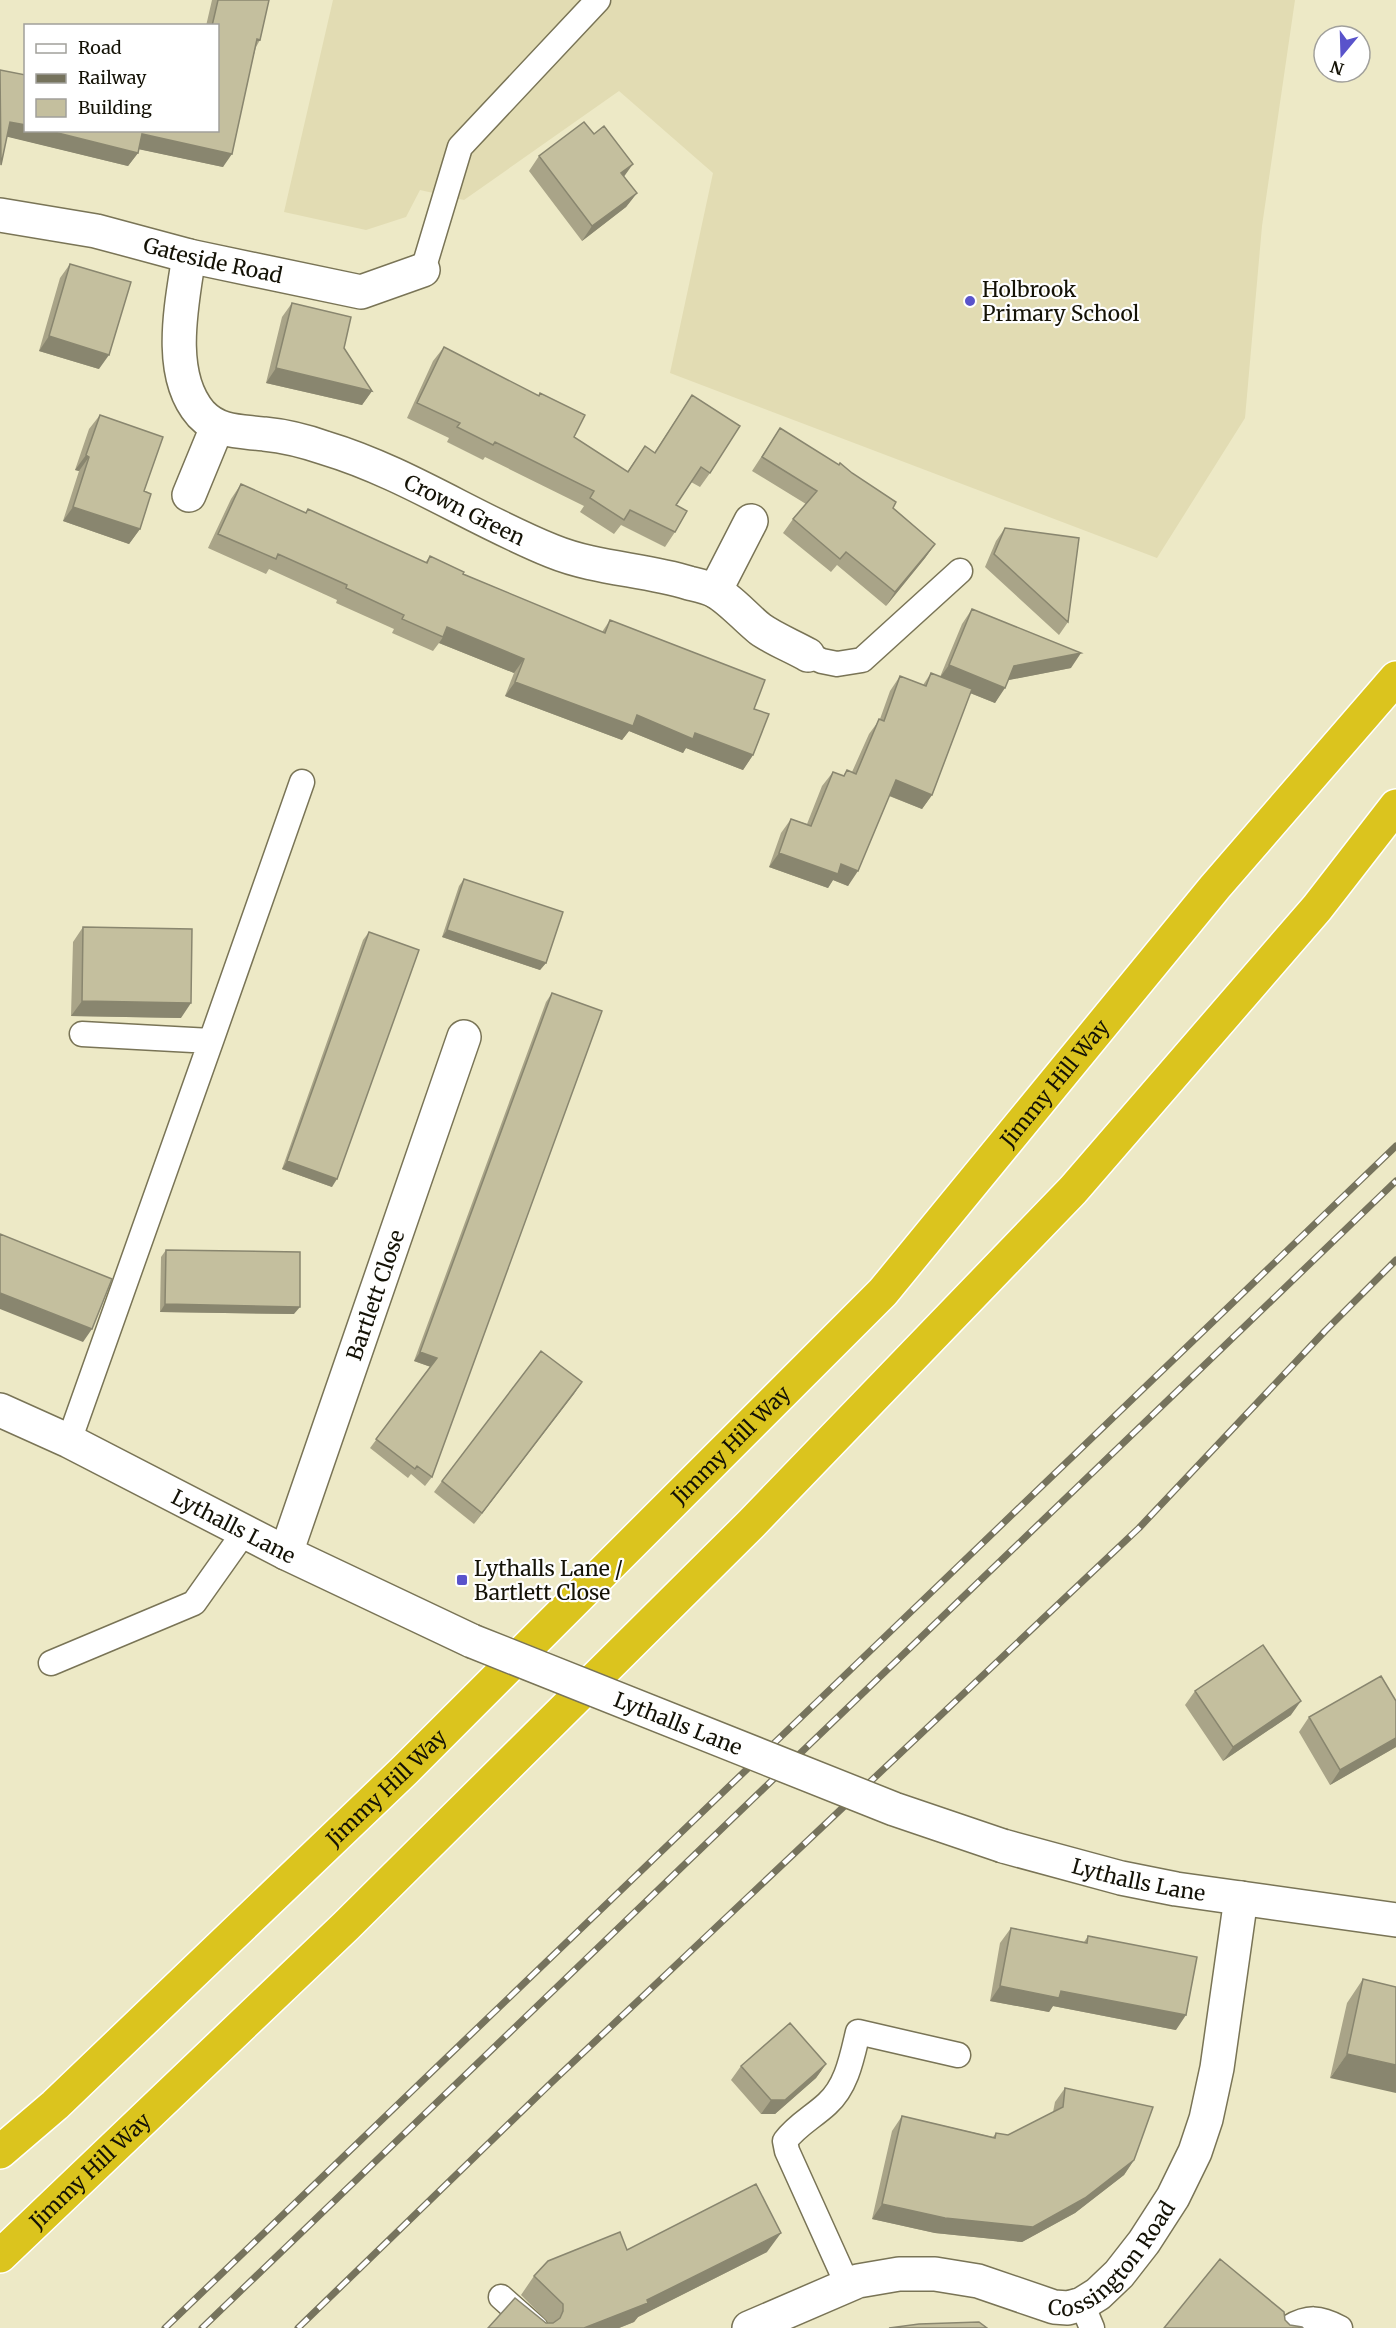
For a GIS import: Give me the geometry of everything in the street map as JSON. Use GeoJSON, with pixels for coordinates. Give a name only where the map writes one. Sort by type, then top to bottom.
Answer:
{"type":"FeatureCollection","features":[{"type":"Feature","properties":{"kind":"highway","name":"Jimmy Hill Way"},"geometry":{"type":"LineString","coordinates":[[0,2152],[55,2105],[405,1770],[883,1292],[1215,887],[1396,678]]}},
{"type":"Feature","properties":{"kind":"highway","name":"Jimmy Hill Way"},"geometry":{"type":"LineString","coordinates":[[0,2256],[354,1918],[752,1523],[1073,1190],[1317,908],[1396,806]]}},
{"type":"Feature","properties":{"kind":"street","name":"Gateside Road"},"geometry":{"type":"LineString","coordinates":[[0,215],[96,231],[189,256],[361,292],[423,270]]}},
{"type":"Feature","properties":{"kind":"street"},"geometry":{"type":"LineString","coordinates":[[189,256],[179,342],[182,369],[192,400],[202,414],[217,427],[189,495]]}},
{"type":"Feature","properties":{"kind":"street","name":"Crown Green"},"geometry":{"type":"LineString","coordinates":[[217,427],[241,433],[263,433],[300,440],[346,454],[403,478],[554,552],[603,566],[673,578],[715,591],[761,630],[808,654]]}},
{"type":"Feature","properties":{"kind":"street"},"geometry":{"type":"LineString","coordinates":[[715,591],[751,521]]}},
{"type":"Feature","properties":{"kind":"street"},"geometry":{"type":"LineString","coordinates":[[1317,908],[1396,826]]}},
{"type":"Feature","properties":{"kind":"street","name":"Bartlett Close"},"geometry":{"type":"LineString","coordinates":[[286,1553],[464,1037]]}},
{"type":"Feature","properties":{"kind":"street","name":"Lythalls Lane"},"geometry":{"type":"LineString","coordinates":[[0,1410],[69,1442],[286,1553],[472,1641],[894,1809],[1003,1846],[1120,1878],[1396,1920]]}},
{"type":"Feature","properties":{"kind":"street","name":"Cossington Road"},"geometry":{"type":"LineString","coordinates":[[752,2327],[858,2281],[899,2274],[935,2274],[978,2281],[1054,2307],[1068,2308],[1087,2316],[1098,2294],[1119,2274],[1144,2242],[1173,2197],[1195,2152],[1206,2119],[1217,2068],[1241,1898]]}},
{"type":"Feature","properties":{"kind":"lane"},"geometry":{"type":"LineString","coordinates":[[423,270],[460,147],[598,0]]}},
{"type":"Feature","properties":{"kind":"lane"},"geometry":{"type":"LineString","coordinates":[[808,654],[822,661],[837,664],[862,660],[960,571]]}},
{"type":"Feature","properties":{"kind":"lane"},"geometry":{"type":"LineString","coordinates":[[69,1442],[302,782]]}},
{"type":"Feature","properties":{"kind":"lane"},"geometry":{"type":"LineString","coordinates":[[82,1034],[211,1041]]}},
{"type":"Feature","properties":{"kind":"lane"},"geometry":{"type":"LineString","coordinates":[[51,1663],[194,1603],[245,1532]]}},
{"type":"Feature","properties":{"kind":"lane"},"geometry":{"type":"LineString","coordinates":[[848,2286],[787,2151],[785,2141],[793,2131],[828,2103],[839,2091],[851,2062],[858,2032],[958,2055]]}},
{"type":"Feature","properties":{"kind":"lane"},"geometry":{"type":"LineString","coordinates":[[501,2297],[536,2328]]}},
{"type":"Feature","properties":{"kind":"lane"},"geometry":{"type":"LineString","coordinates":[[1288,2328],[1300,2321],[1323,2319],[1340,2328]]}},
{"type":"Feature","properties":{"kind":"shaded area","name":"Holbrook Primary School"},"geometry":{"type":"Polygon","coordinates":[[[333,0],[1295,0],[1262,226],[1245,418],[1157,558],[670,373],[713,173],[619,91],[464,200],[420,190],[406,217],[366,230],[284,212],[333,0]]]}},
{"type":"Feature","properties":{"kind":"building"},"geometry":{"type":"Polygon","coordinates":[[[218,0],[269,0],[260,40],[257,39],[232,154],[142,134],[138,153],[54,132],[219,132],[219,24],[212,24],[218,0]]]}},
{"type":"Feature","properties":{"kind":"building"},"geometry":{"type":"Polygon","coordinates":[[[0,70],[24,75],[24,125],[10,122],[1,165],[0,70]]]}},
{"type":"Feature","properties":{"kind":"building"},"geometry":{"type":"Polygon","coordinates":[[[584,122],[594,134],[604,126],[633,164],[621,173],[637,193],[592,226],[539,156],[584,122]]]}},
{"type":"Feature","properties":{"kind":"building"},"geometry":{"type":"Polygon","coordinates":[[[70,264],[131,282],[109,355],[49,336],[70,264]]]}},
{"type":"Feature","properties":{"kind":"building"},"geometry":{"type":"Polygon","coordinates":[[[292,303],[351,317],[344,348],[372,391],[276,368],[292,303]]]}},
{"type":"Feature","properties":{"kind":"building"},"geometry":{"type":"Polygon","coordinates":[[[444,347],[539,396],[540,393],[585,415],[574,437],[628,472],[645,446],[655,453],[692,395],[740,426],[710,473],[701,467],[676,505],[687,511],[675,532],[630,510],[624,520],[590,498],[594,491],[495,442],[493,445],[457,427],[460,423],[417,403],[444,347]]]}},
{"type":"Feature","properties":{"kind":"building"},"geometry":{"type":"Polygon","coordinates":[[[100,415],[163,437],[144,491],[151,494],[140,529],[73,507],[89,457],[86,455],[100,415]]]}},
{"type":"Feature","properties":{"kind":"building"},"geometry":{"type":"Polygon","coordinates":[[[780,428],[839,465],[840,463],[896,502],[893,508],[935,544],[895,592],[846,552],[840,559],[793,519],[817,491],[762,457],[780,428]]]}},
{"type":"Feature","properties":{"kind":"building"},"geometry":{"type":"Polygon","coordinates":[[[241,484],[306,513],[308,509],[427,563],[430,556],[464,572],[463,574],[605,633],[610,620],[765,680],[754,709],[769,714],[753,755],[695,733],[693,739],[637,715],[633,726],[515,682],[524,659],[447,627],[443,637],[402,619],[404,615],[346,588],[347,585],[278,554],[276,559],[218,534],[241,484]]]}},
{"type":"Feature","properties":{"kind":"building"},"geometry":{"type":"Polygon","coordinates":[[[1005,528],[1079,538],[1068,622],[994,554],[1005,528]]]}},
{"type":"Feature","properties":{"kind":"building"},"geometry":{"type":"Polygon","coordinates":[[[972,609],[1081,653],[1014,666],[1005,688],[949,665],[972,609]]]}},
{"type":"Feature","properties":{"kind":"building"},"geometry":{"type":"Polygon","coordinates":[[[931,673],[972,689],[932,795],[896,780],[858,871],[841,864],[838,874],[779,853],[791,819],[811,826],[833,772],[844,776],[847,770],[856,774],[879,719],[884,721],[900,676],[926,686],[931,673]]]}},
{"type":"Feature","properties":{"kind":"building"},"geometry":{"type":"Polygon","coordinates":[[[464,879],[563,912],[546,963],[447,930],[464,879]]]}},
{"type":"Feature","properties":{"kind":"building"},"geometry":{"type":"Polygon","coordinates":[[[83,927],[192,929],[191,1003],[82,1001],[83,927]]]}},
{"type":"Feature","properties":{"kind":"building"},"geometry":{"type":"Polygon","coordinates":[[[369,932],[419,950],[337,1179],[287,1161],[369,932]]]}},
{"type":"Feature","properties":{"kind":"building"},"geometry":{"type":"Polygon","coordinates":[[[552,993],[602,1011],[432,1477],[417,1466],[415,1469],[376,1439],[437,1358],[420,1352],[552,993]]]}},
{"type":"Feature","properties":{"kind":"building"},"geometry":{"type":"Polygon","coordinates":[[[0,1234],[112,1279],[92,1329],[0,1293],[0,1234]]]}},
{"type":"Feature","properties":{"kind":"building"},"geometry":{"type":"Polygon","coordinates":[[[166,1250],[300,1252],[300,1307],[165,1304],[166,1250]]]}},
{"type":"Feature","properties":{"kind":"building"},"geometry":{"type":"Polygon","coordinates":[[[541,1351],[582,1382],[482,1513],[442,1481],[541,1351]]]}},
{"type":"Feature","properties":{"kind":"building"},"geometry":{"type":"Polygon","coordinates":[[[1263,1645],[1301,1701],[1233,1747],[1195,1691],[1263,1645]]]}},
{"type":"Feature","properties":{"kind":"building"},"geometry":{"type":"Polygon","coordinates":[[[1381,1676],[1396,1701],[1396,1738],[1340,1770],[1309,1717],[1381,1676]]]}},
{"type":"Feature","properties":{"kind":"building"},"geometry":{"type":"Polygon","coordinates":[[[1011,1928],[1087,1943],[1088,1936],[1197,1957],[1186,2015],[1061,1991],[1059,1998],[1000,1986],[1011,1928]]]}},
{"type":"Feature","properties":{"kind":"building"},"geometry":{"type":"Polygon","coordinates":[[[1363,1979],[1396,1987],[1396,2065],[1347,2054],[1363,1979]]]}},
{"type":"Feature","properties":{"kind":"building"},"geometry":{"type":"Polygon","coordinates":[[[790,2023],[826,2064],[785,2100],[771,2100],[741,2066],[790,2023]]]}},
{"type":"Feature","properties":{"kind":"building"},"geometry":{"type":"Polygon","coordinates":[[[1065,2088],[1153,2107],[1134,2160],[1085,2198],[1033,2227],[945,2218],[882,2204],[902,2116],[995,2138],[996,2133],[1008,2135],[1063,2107],[1065,2088]]]}},
{"type":"Feature","properties":{"kind":"building"},"geometry":{"type":"Polygon","coordinates":[[[756,2184],[781,2233],[647,2300],[648,2303],[584,2328],[488,2328],[515,2298],[546,2323],[553,2323],[560,2318],[563,2304],[534,2276],[548,2261],[620,2232],[627,2250],[756,2184]]]}},
{"type":"Feature","properties":{"kind":"building"},"geometry":{"type":"Polygon","coordinates":[[[1220,2259],[1284,2312],[1285,2320],[1290,2325],[1303,2328],[1164,2328],[1220,2259]]]}},
{"type":"Feature","properties":{"kind":"building"},"geometry":{"type":"Polygon","coordinates":[[[979,2322],[987,2328],[889,2328],[919,2324],[979,2322]]]}},
{"type":"Feature","properties":{"kind":"railway"},"geometry":{"type":"LineString","coordinates":[[165,2328],[1396,1146]]}},
{"type":"Feature","properties":{"kind":"railway"},"geometry":{"type":"LineString","coordinates":[[202,2328],[1396,1181]]}},
{"type":"Feature","properties":{"kind":"railway"},"geometry":{"type":"LineString","coordinates":[[298,2328],[551,2083],[1139,1528],[1325,1331],[1396,1260]]}},
{"type":"Feature","properties":{"kind":"place","name":"Holbrook Primary School"},"geometry":{"type":"Point","coordinates":[970,301]}},
{"type":"Feature","properties":{"kind":"place","name":"Lythalls Lane / Bartlett Close"},"geometry":{"type":"Point","coordinates":[462,1580]}}]}
